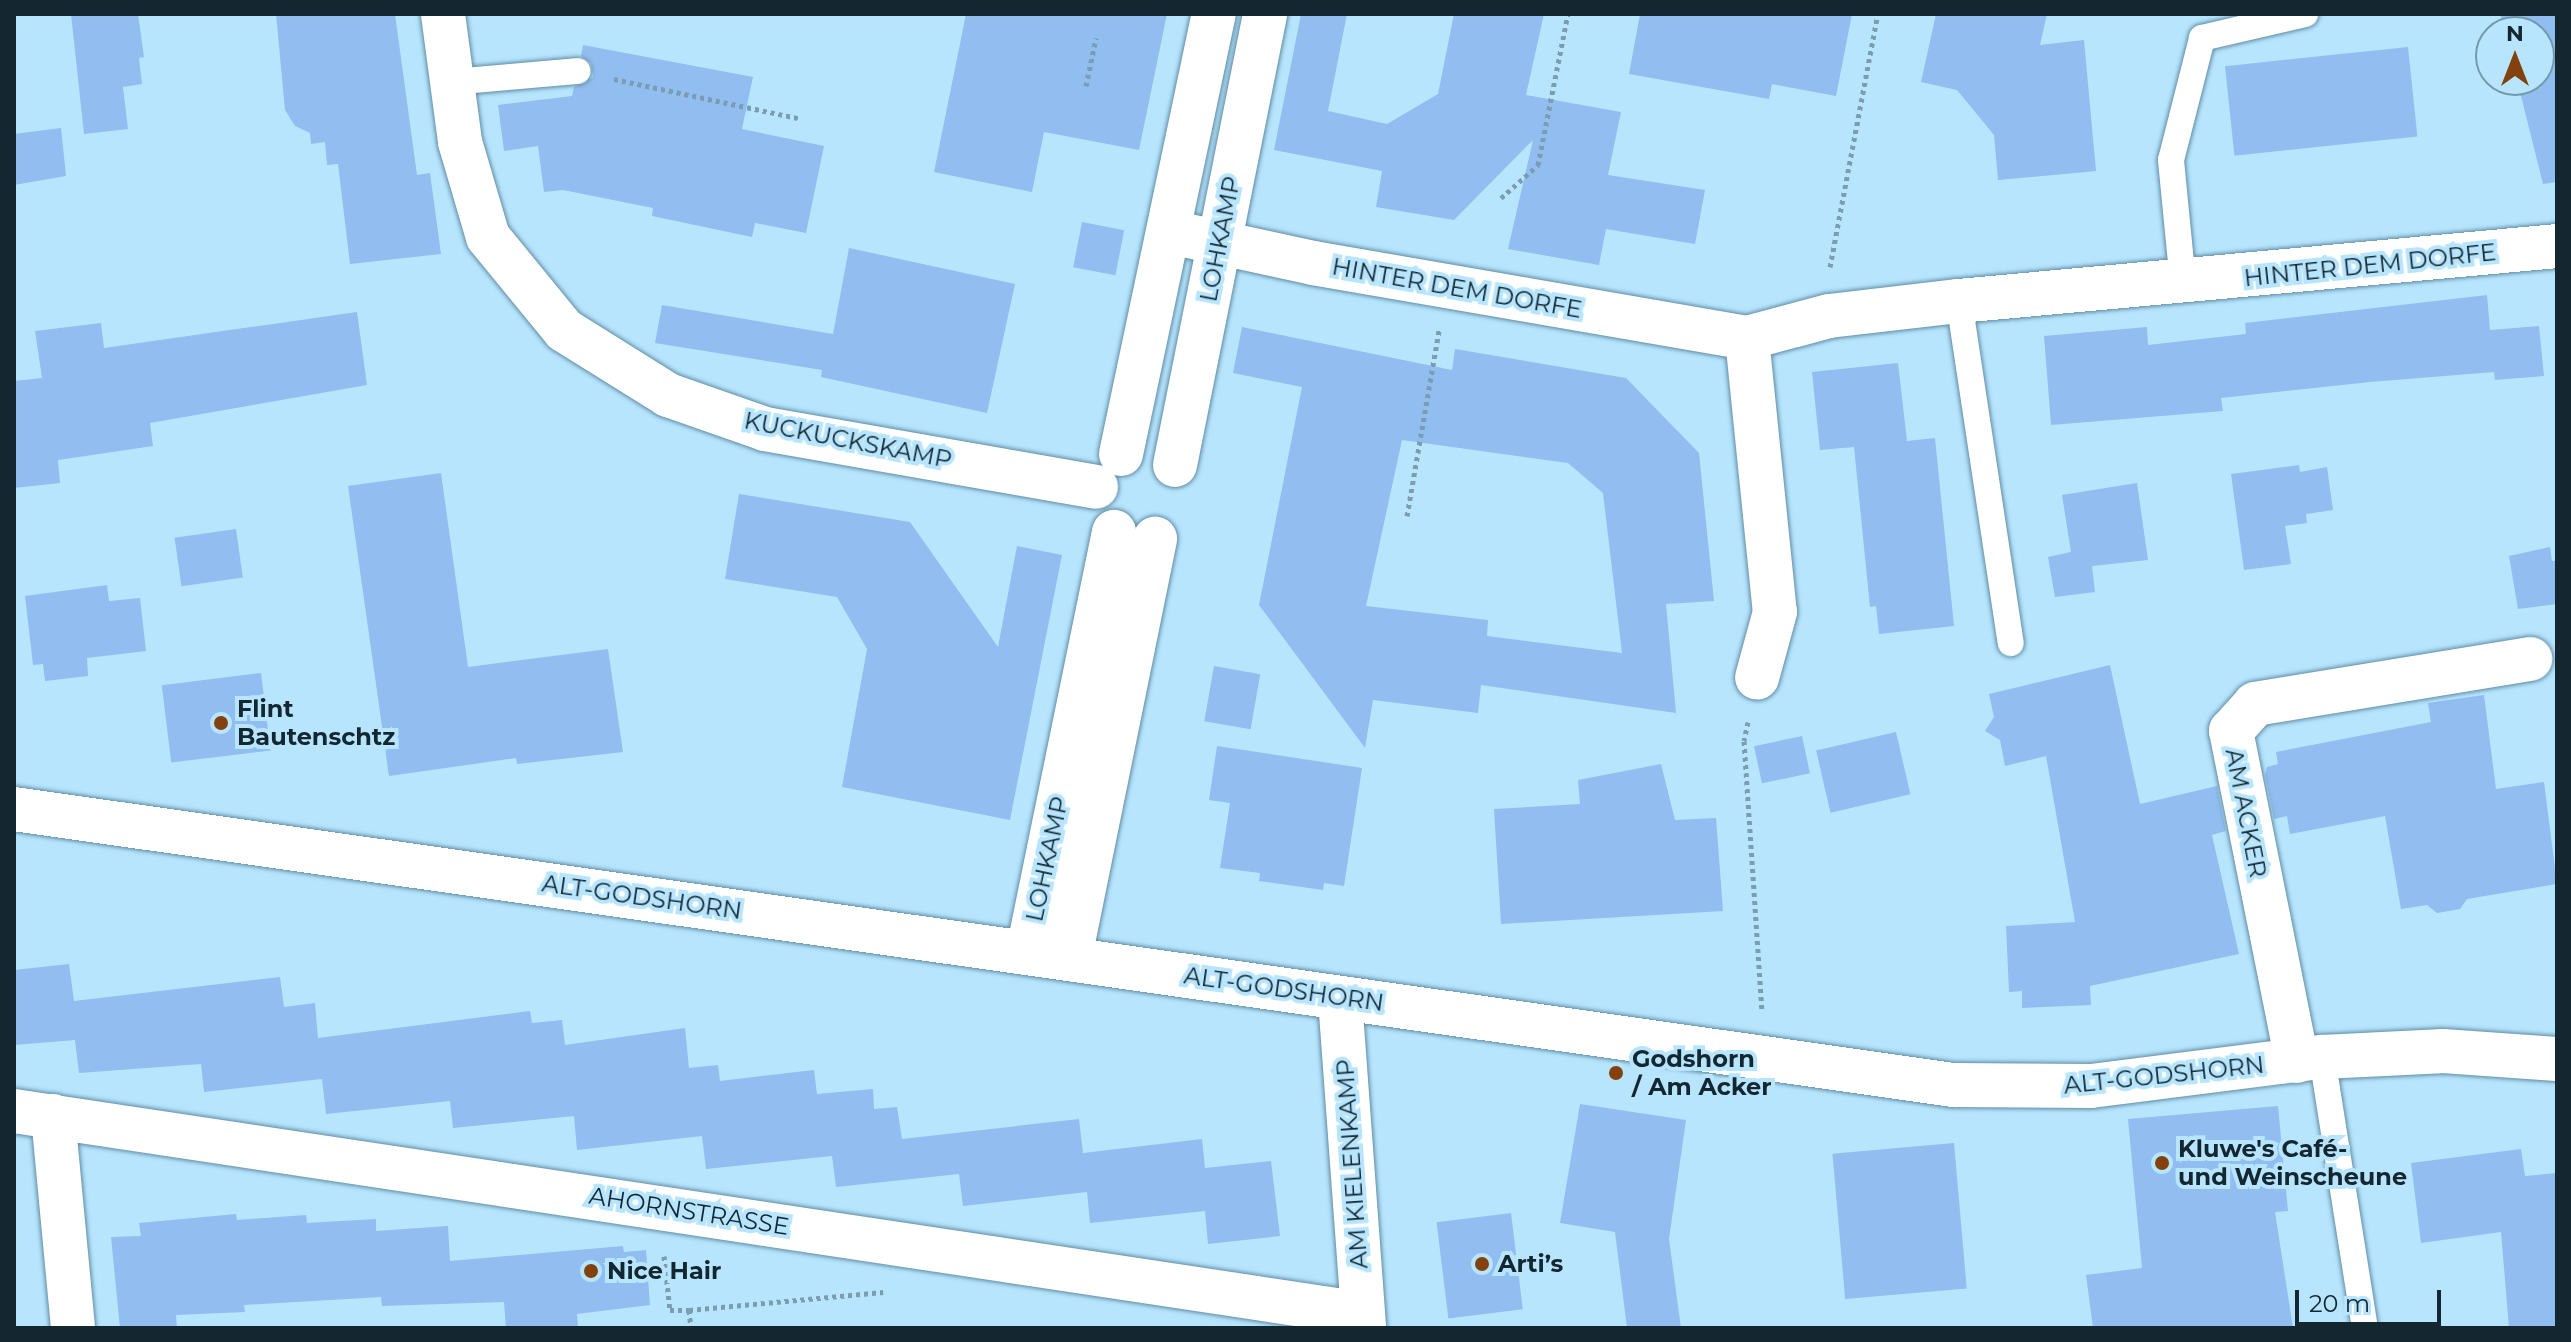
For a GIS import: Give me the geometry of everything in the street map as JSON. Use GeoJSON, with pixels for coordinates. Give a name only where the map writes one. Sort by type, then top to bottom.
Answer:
{"type":"FeatureCollection","features":[{"type":"Feature","properties":{"kind":"street","name":"KUCKUCKSKAMP"},"geometry":{"type":"LineString","coordinates":[[443,14],[460,142],[488,237],[564,330],[668,395],[765,429],[1108,470]]}},
{"type":"Feature","properties":{"kind":"street","name":"LOHKAMP"},"geometry":{"type":"LineString","coordinates":[[1214,14],[1170,232],[1099,514],[1135,535],[1172,529],[1186,505],[1187,490],[1175,465],[1265,14]]}},
{"type":"Feature","properties":{"kind":"street","name":"HINTER DEM DORFE"},"geometry":{"type":"LineString","coordinates":[[1170,232],[1219,244],[1447,286],[1747,338],[1829,316],[1959,301],[2183,283],[2557,246]]}},
{"type":"Feature","properties":{"kind":"street"},"geometry":{"type":"LineString","coordinates":[[1747,338],[1775,612],[1757,678]]}},
{"type":"Feature","properties":{"kind":"street"},"geometry":{"type":"LineString","coordinates":[[1108,470],[1149,451],[1175,465]]}},
{"type":"Feature","properties":{"kind":"street","name":"LOHKAMP"},"geometry":{"type":"LineString","coordinates":[[1028,951],[1135,535]]}},
{"type":"Feature","properties":{"kind":"street","name":"LOHKAMP"},"geometry":{"type":"LineString","coordinates":[[1070,957],[1135,535]]}},
{"type":"Feature","properties":{"kind":"street","name":"AM ACKER"},"geometry":{"type":"LineString","coordinates":[[2310,1059],[2231,731],[2255,704],[2530,659]]}},
{"type":"Feature","properties":{"kind":"street","name":"ALT-GODSHORN"},"geometry":{"type":"LineString","coordinates":[[14,809],[1070,957],[1766,1062],[1953,1085],[2091,1086],[2310,1059],[2443,1051],[2557,1059]]}},
{"type":"Feature","properties":{"kind":"street","name":"AM KIELENKAMP"},"geometry":{"type":"LineString","coordinates":[[1340,999],[1364,1321]]}},
{"type":"Feature","properties":{"kind":"street"},"geometry":{"type":"LineString","coordinates":[[34,1114],[73,1328]]}},
{"type":"Feature","properties":{"kind":"street","name":"AHORNSTRASSE"},"geometry":{"type":"LineString","coordinates":[[34,1114],[659,1206],[1364,1321]]}},
{"type":"Feature","properties":{"kind":"lane"},"geometry":{"type":"LineString","coordinates":[[2183,283],[2171,160],[2202,38],[2305,14]]}},
{"type":"Feature","properties":{"kind":"lane"},"geometry":{"type":"LineString","coordinates":[[452,82],[578,71]]}},
{"type":"Feature","properties":{"kind":"lane"},"geometry":{"type":"LineString","coordinates":[[1959,301],[2011,643]]}},
{"type":"Feature","properties":{"kind":"lane"},"geometry":{"type":"LineString","coordinates":[[2310,1059],[2365,1328]]}},
{"type":"Feature","properties":{"kind":"path"},"geometry":{"type":"LineString","coordinates":[[1501,198],[1538,165],[1568,14]]}},
{"type":"Feature","properties":{"kind":"path"},"geometry":{"type":"LineString","coordinates":[[1829,316],[1828,280],[1878,14]]}},
{"type":"Feature","properties":{"kind":"path"},"geometry":{"type":"LineString","coordinates":[[1086,86],[1096,38]]}},
{"type":"Feature","properties":{"kind":"path"},"geometry":{"type":"LineString","coordinates":[[578,71],[798,118]]}},
{"type":"Feature","properties":{"kind":"path"},"geometry":{"type":"LineString","coordinates":[[1407,516],[1447,286]]}},
{"type":"Feature","properties":{"kind":"path"},"geometry":{"type":"LineString","coordinates":[[1757,678],[1744,741],[1766,1062]]}},
{"type":"Feature","properties":{"kind":"path"},"geometry":{"type":"LineString","coordinates":[[659,1206],[670,1310],[890,1292]]}},
{"type":"Feature","properties":{"kind":"path"},"geometry":{"type":"LineString","coordinates":[[689,1310],[691,1328]]}},
{"type":"Feature","properties":{"kind":"building"},"geometry":{"type":"Polygon","coordinates":[[[71,14],[138,14],[144,57],[139,58],[142,84],[123,87],[128,129],[84,134],[71,14]]]}},
{"type":"Feature","properties":{"kind":"building"},"geometry":{"type":"Polygon","coordinates":[[[276,14],[395,14],[417,175],[430,173],[441,254],[350,264],[338,164],[327,165],[325,142],[311,144],[310,133],[295,126],[285,110],[276,14]]]}},
{"type":"Feature","properties":{"kind":"building"},"geometry":{"type":"Polygon","coordinates":[[[966,14],[1167,14],[1139,150],[1044,132],[1032,192],[934,172],[966,14]]]}},
{"type":"Feature","properties":{"kind":"building"},"geometry":{"type":"Polygon","coordinates":[[[1301,14],[1347,14],[1328,111],[1387,124],[1438,94],[1454,14],[1544,14],[1526,95],[1621,112],[1608,175],[1705,190],[1695,244],[1606,229],[1599,265],[1508,249],[1533,140],[1454,220],[1376,207],[1382,171],[1274,150],[1301,14]]]}},
{"type":"Feature","properties":{"kind":"building"},"geometry":{"type":"Polygon","coordinates":[[[1640,14],[1852,14],[1836,96],[1772,84],[1769,99],[1629,74],[1640,14]]]}},
{"type":"Feature","properties":{"kind":"building"},"geometry":{"type":"Polygon","coordinates":[[[1936,14],[2047,14],[2040,45],[2084,40],[2096,171],[1998,180],[1994,135],[1957,90],[1921,82],[1936,14]]]}},
{"type":"Feature","properties":{"kind":"building"},"geometry":{"type":"Polygon","coordinates":[[[2557,14],[2557,182],[2543,184],[2521,96],[2555,96],[2555,16],[2501,16],[2557,14]]]}},
{"type":"Feature","properties":{"kind":"building"},"geometry":{"type":"Polygon","coordinates":[[[583,45],[753,77],[742,129],[824,146],[806,233],[755,223],[752,237],[652,216],[653,208],[563,190],[544,192],[538,146],[504,151],[498,105],[572,96],[574,87],[593,77],[591,63],[581,56],[583,45]]]}},
{"type":"Feature","properties":{"kind":"building"},"geometry":{"type":"Polygon","coordinates":[[[2408,47],[2417,137],[2234,156],[2225,66],[2408,47]]]}},
{"type":"Feature","properties":{"kind":"building"},"geometry":{"type":"Polygon","coordinates":[[[61,128],[66,176],[14,185],[14,134],[61,128]]]}},
{"type":"Feature","properties":{"kind":"building"},"geometry":{"type":"Polygon","coordinates":[[[1082,222],[1124,230],[1115,275],[1073,267],[1082,222]]]}},
{"type":"Feature","properties":{"kind":"building"},"geometry":{"type":"Polygon","coordinates":[[[849,248],[1015,284],[987,413],[821,377],[822,370],[655,343],[662,305],[833,334],[849,248]]]}},
{"type":"Feature","properties":{"kind":"building"},"geometry":{"type":"Polygon","coordinates":[[[2487,295],[2490,330],[2539,326],[2544,376],[2495,380],[2494,372],[2370,382],[2221,398],[2223,411],[2051,425],[2044,336],[2147,327],[2148,345],[2246,334],[2245,323],[2487,295]]]}},
{"type":"Feature","properties":{"kind":"building"},"geometry":{"type":"Polygon","coordinates":[[[357,312],[367,385],[150,423],[153,446],[58,460],[60,483],[14,488],[14,381],[42,378],[35,331],[101,323],[104,348],[357,312]]]}},
{"type":"Feature","properties":{"kind":"building"},"geometry":{"type":"Polygon","coordinates":[[[1242,327],[1452,370],[1455,349],[1626,378],[1699,453],[1714,601],[1666,604],[1676,713],[1481,685],[1478,713],[1373,700],[1365,748],[1259,605],[1302,387],[1233,373],[1242,327]],[[1402,440],[1366,606],[1488,620],[1487,636],[1622,653],[1603,493],[1568,463],[1402,440]]]}},
{"type":"Feature","properties":{"kind":"building"},"geometry":{"type":"Polygon","coordinates":[[[1898,363],[1907,441],[1935,438],[1954,626],[1879,634],[1876,606],[1870,607],[1854,447],[1820,450],[1812,372],[1898,363]]]}},
{"type":"Feature","properties":{"kind":"building"},"geometry":{"type":"Polygon","coordinates":[[[2299,465],[2300,472],[2327,467],[2333,510],[2306,514],[2307,523],[2285,526],[2291,564],[2244,570],[2231,474],[2299,465]]]}},
{"type":"Feature","properties":{"kind":"building"},"geometry":{"type":"Polygon","coordinates":[[[441,473],[468,667],[608,649],[623,752],[517,764],[516,758],[389,776],[348,486],[441,473]]]}},
{"type":"Feature","properties":{"kind":"building"},"geometry":{"type":"Polygon","coordinates":[[[2137,483],[2148,560],[2092,566],[2095,592],[2055,597],[2048,557],[2071,552],[2062,495],[2137,483]]]}},
{"type":"Feature","properties":{"kind":"building"},"geometry":{"type":"Polygon","coordinates":[[[739,494],[910,522],[998,647],[1017,546],[1062,555],[1010,820],[842,787],[867,649],[837,597],[725,579],[739,494]]]}},
{"type":"Feature","properties":{"kind":"building"},"geometry":{"type":"Polygon","coordinates":[[[236,529],[243,578],[181,586],[175,538],[236,529]]]}},
{"type":"Feature","properties":{"kind":"building"},"geometry":{"type":"Polygon","coordinates":[[[2550,547],[2552,561],[2557,561],[2557,604],[2518,609],[2509,556],[2550,547]]]}},
{"type":"Feature","properties":{"kind":"building"},"geometry":{"type":"Polygon","coordinates":[[[107,585],[109,601],[140,598],[146,651],[87,658],[88,676],[45,681],[43,664],[33,665],[25,596],[107,585]]]}},
{"type":"Feature","properties":{"kind":"building"},"geometry":{"type":"Polygon","coordinates":[[[2110,665],[2140,804],[2217,786],[2226,831],[2212,835],[2239,954],[2090,986],[2091,1005],[2022,1008],[2022,991],[2009,992],[2006,926],[2075,922],[2046,756],[2005,766],[2000,740],[1985,731],[1994,717],[1989,694],[2110,665]]]}},
{"type":"Feature","properties":{"kind":"building"},"geometry":{"type":"Polygon","coordinates":[[[1214,666],[1260,674],[1251,729],[1204,721],[1214,666]]]}},
{"type":"Feature","properties":{"kind":"building"},"geometry":{"type":"Polygon","coordinates":[[[261,673],[271,750],[171,763],[162,685],[261,673]]]}},
{"type":"Feature","properties":{"kind":"building"},"geometry":{"type":"Polygon","coordinates":[[[2484,695],[2496,789],[2544,782],[2557,884],[2467,899],[2460,909],[2437,913],[2427,905],[2401,909],[2385,816],[2290,834],[2287,816],[2274,819],[2265,775],[2267,767],[2278,764],[2276,752],[2431,722],[2428,703],[2484,695]]]}},
{"type":"Feature","properties":{"kind":"building"},"geometry":{"type":"Polygon","coordinates":[[[1896,732],[1910,794],[1830,813],[1816,750],[1896,732]]]}},
{"type":"Feature","properties":{"kind":"building"},"geometry":{"type":"Polygon","coordinates":[[[1802,736],[1810,773],[1762,783],[1754,746],[1802,736]]]}},
{"type":"Feature","properties":{"kind":"building"},"geometry":{"type":"Polygon","coordinates":[[[1217,746],[1362,768],[1344,886],[1324,883],[1323,890],[1259,881],[1260,873],[1220,868],[1230,803],[1209,800],[1217,746]]]}},
{"type":"Feature","properties":{"kind":"building"},"geometry":{"type":"Polygon","coordinates":[[[1661,764],[1675,820],[1716,818],[1723,911],[1501,924],[1494,809],[1580,804],[1578,780],[1661,764]]]}},
{"type":"Feature","properties":{"kind":"building"},"geometry":{"type":"Polygon","coordinates":[[[69,964],[74,1001],[280,977],[284,1007],[315,1003],[318,1038],[530,1011],[532,1023],[562,1020],[565,1045],[685,1028],[689,1068],[718,1065],[720,1081],[814,1070],[817,1094],[873,1089],[874,1109],[897,1107],[902,1139],[1079,1119],[1083,1153],[1202,1139],[1205,1168],[1271,1161],[1280,1236],[1208,1244],[1205,1211],[1090,1223],[1087,1192],[963,1206],[959,1174],[836,1187],[832,1156],[706,1169],[702,1136],[577,1150],[574,1116],[453,1128],[450,1101],[326,1114],[322,1079],[204,1092],[201,1064],[79,1073],[75,1040],[14,1045],[14,970],[69,964]]]}},
{"type":"Feature","properties":{"kind":"building"},"geometry":{"type":"Polygon","coordinates":[[[1580,1104],[1686,1120],[1669,1239],[1681,1328],[1627,1328],[1615,1232],[1560,1223],[1580,1104]]]}},
{"type":"Feature","properties":{"kind":"building"},"geometry":{"type":"Polygon","coordinates":[[[2278,1106],[2288,1211],[2275,1212],[2293,1328],[2093,1328],[2086,1275],[2142,1268],[2128,1119],[2278,1106]]]}},
{"type":"Feature","properties":{"kind":"building"},"geometry":{"type":"Polygon","coordinates":[[[1954,1143],[1967,1288],[1845,1299],[1832,1154],[1954,1143]]]}},
{"type":"Feature","properties":{"kind":"building"},"geometry":{"type":"Polygon","coordinates":[[[2521,1149],[2525,1176],[2557,1173],[2557,1328],[2509,1328],[2501,1232],[2421,1243],[2411,1163],[2521,1149]]]}},
{"type":"Feature","properties":{"kind":"building"},"geometry":{"type":"Polygon","coordinates":[[[1511,1213],[1523,1309],[1448,1318],[1437,1222],[1511,1213]]]}},
{"type":"Feature","properties":{"kind":"building"},"geometry":{"type":"Polygon","coordinates":[[[236,1214],[237,1220],[306,1215],[307,1223],[376,1219],[376,1231],[448,1226],[450,1261],[623,1246],[624,1252],[646,1250],[650,1305],[577,1314],[578,1328],[506,1328],[504,1302],[382,1306],[381,1297],[244,1305],[245,1312],[176,1315],[177,1328],[120,1328],[111,1237],[141,1236],[139,1223],[236,1214]]]}},
{"type":"Feature","properties":{"kind":"place","name":"Flint Bautenschtz"},"geometry":{"type":"Point","coordinates":[221,723]}},
{"type":"Feature","properties":{"kind":"place","name":"Godshorn / Am Acker"},"geometry":{"type":"Point","coordinates":[1616,1073]}},
{"type":"Feature","properties":{"kind":"place","name":"Kluwe's Café- und Weinscheune"},"geometry":{"type":"Point","coordinates":[2162,1163]}},
{"type":"Feature","properties":{"kind":"place","name":"Arti’s"},"geometry":{"type":"Point","coordinates":[1482,1264]}},
{"type":"Feature","properties":{"kind":"place","name":"Nice Hair"},"geometry":{"type":"Point","coordinates":[591,1271]}}]}
